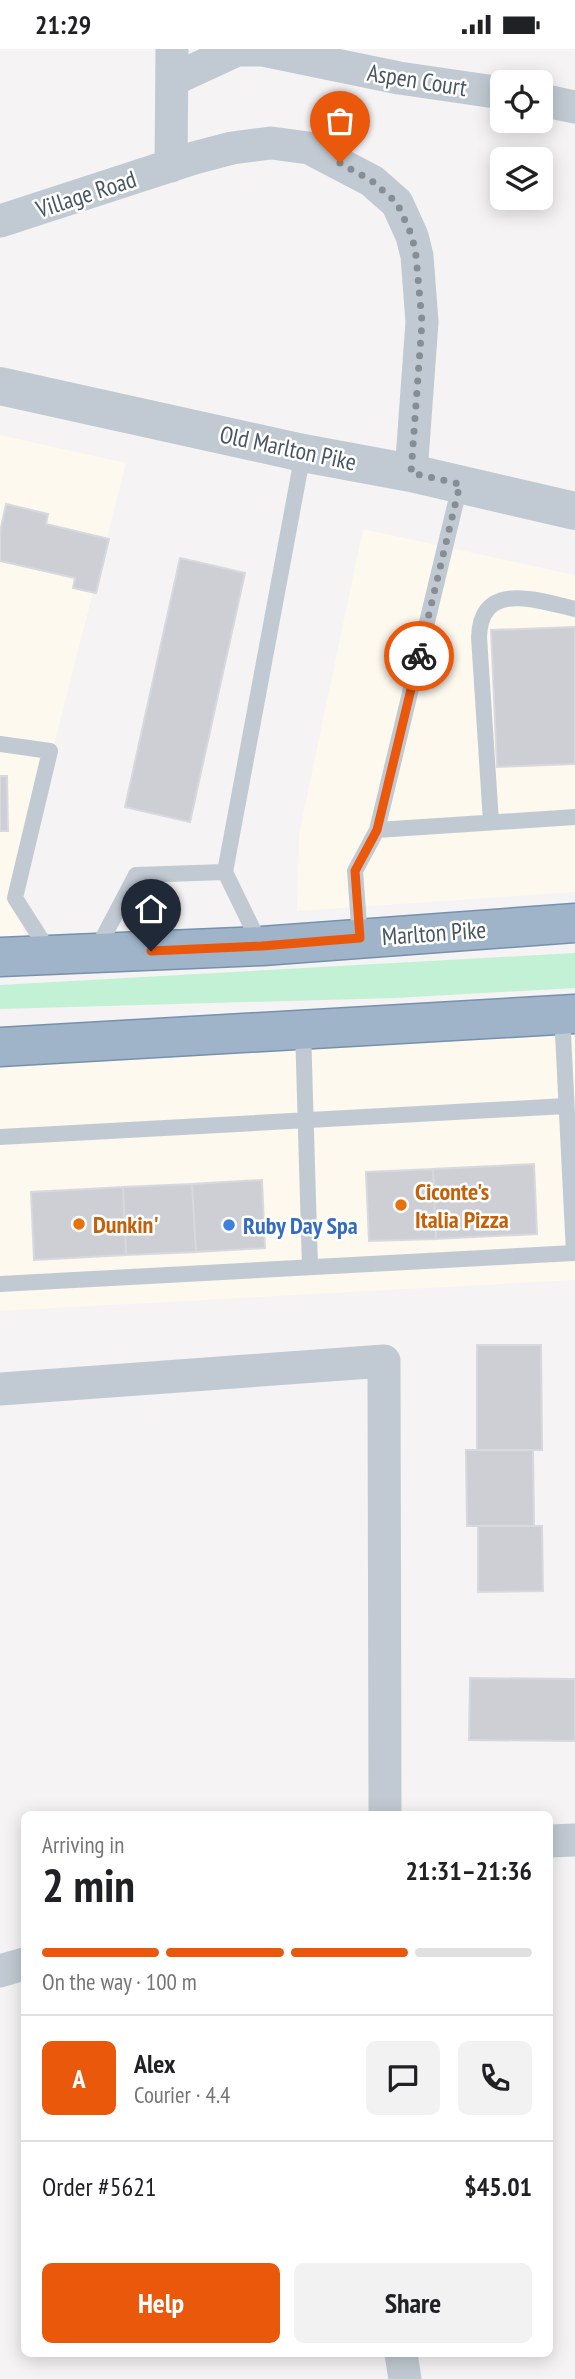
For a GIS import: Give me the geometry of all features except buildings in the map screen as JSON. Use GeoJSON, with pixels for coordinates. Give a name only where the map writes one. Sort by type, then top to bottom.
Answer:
{"type":"FeatureCollection","features":[{"type":"Feature","properties":{"kind":"highway","name":"Marlton Pike"},"geometry":{"type":"LineString","coordinates":[[0,957],[262,946],[575,923]]}},
{"type":"Feature","properties":{"kind":"highway"},"geometry":{"type":"LineString","coordinates":[[0,1047],[569,1014]]}},
{"type":"Feature","properties":{"kind":"street","name":"Aspen Court"},"geometry":{"type":"LineString","coordinates":[[172,64],[237,50],[263,50],[399,78],[490,91]]}},
{"type":"Feature","properties":{"kind":"street"},"geometry":{"type":"LineString","coordinates":[[171,166],[172,64]]}},
{"type":"Feature","properties":{"kind":"street"},"geometry":{"type":"LineString","coordinates":[[553,102],[575,107]]}},
{"type":"Feature","properties":{"kind":"street","name":"Village Road"},"geometry":{"type":"LineString","coordinates":[[0,221],[206,155],[271,143],[309,148],[372,181],[397,203],[412,236],[421,292],[422,322],[411,473]]}},
{"type":"Feature","properties":{"kind":"street","name":"Old Marlton Pike"},"geometry":{"type":"LineString","coordinates":[[0,386],[303,453],[411,473],[575,511]]}},
{"type":"Feature","properties":{"kind":"street"},"geometry":{"type":"LineString","coordinates":[[0,1389],[384,1361],[385,1811]]}},
{"type":"Feature","properties":{"kind":"street"},"geometry":{"type":"LineString","coordinates":[[553,1841],[575,1840]]}},
{"type":"Feature","properties":{"kind":"street"},"geometry":{"type":"LineString","coordinates":[[0,1971],[21,1965]]}},
{"type":"Feature","properties":{"kind":"street"},"geometry":{"type":"LineString","coordinates":[[401,2357],[405,2379]]}},
{"type":"Feature","properties":{"kind":"lane"},"geometry":{"type":"LineString","coordinates":[[262,946],[225,871],[303,453]]}},
{"type":"Feature","properties":{"kind":"lane"},"geometry":{"type":"LineString","coordinates":[[360,938],[355,871],[377,830],[460,484]]}},
{"type":"Feature","properties":{"kind":"lane"},"geometry":{"type":"LineString","coordinates":[[491,822],[479,638],[483,617],[490,607],[509,598],[521,597],[575,608]]}},
{"type":"Feature","properties":{"kind":"lane"},"geometry":{"type":"LineString","coordinates":[[0,744],[50,751],[7,898],[51,955]]}},
{"type":"Feature","properties":{"kind":"lane"},"geometry":{"type":"LineString","coordinates":[[377,830],[575,817]]}},
{"type":"Feature","properties":{"kind":"lane"},"geometry":{"type":"LineString","coordinates":[[95,953],[136,875],[225,871]]}},
{"type":"Feature","properties":{"kind":"lane"},"geometry":{"type":"LineString","coordinates":[[0,1285],[574,1252],[566,1106],[569,1014]]}},
{"type":"Feature","properties":{"kind":"lane"},"geometry":{"type":"LineString","coordinates":[[303,1029],[310,1267]]}},
{"type":"Feature","properties":{"kind":"lane"},"geometry":{"type":"LineString","coordinates":[[0,1136],[566,1106]]}},
{"type":"Feature","properties":{"kind":"shaded area"},"geometry":{"type":"Polygon","coordinates":[[[0,435],[126,463],[15,898],[28,946],[0,945],[0,435]]]}},
{"type":"Feature","properties":{"kind":"shaded area"},"geometry":{"type":"Polygon","coordinates":[[[363,529],[575,575],[575,892],[297,911],[299,834],[363,529]]]}},
{"type":"Feature","properties":{"kind":"shaded area"},"geometry":{"type":"Polygon","coordinates":[[[575,1014],[575,1280],[0,1311],[0,1047],[575,1014]]]}},
{"type":"Feature","properties":{"kind":"green space"},"geometry":{"type":"Polygon","coordinates":[[[575,953],[575,988],[395,998],[0,1009],[0,985],[575,953]]]}},
{"type":"Feature","properties":{"kind":"way so far"},"geometry":{"type":"LineString","coordinates":[[340,163],[372,181],[397,203],[412,236],[421,292],[422,322],[411,473],[460,484],[419,656]]}},
{"type":"Feature","properties":{"kind":"place","name":"Ciconte's Italia Pizza"},"geometry":{"type":"Point","coordinates":[401,1205]}},
{"type":"Feature","properties":{"kind":"place","name":"Dunkin'"},"geometry":{"type":"Point","coordinates":[79,1224]}},
{"type":"Feature","properties":{"kind":"place","name":"Ruby Day Spa"},"geometry":{"type":"Point","coordinates":[229,1225]}},
{"type":"Feature","properties":{"kind":"route"},"geometry":{"type":"LineString","coordinates":[[151,951],[360,938],[355,871],[377,830],[419,656]]}}]}
